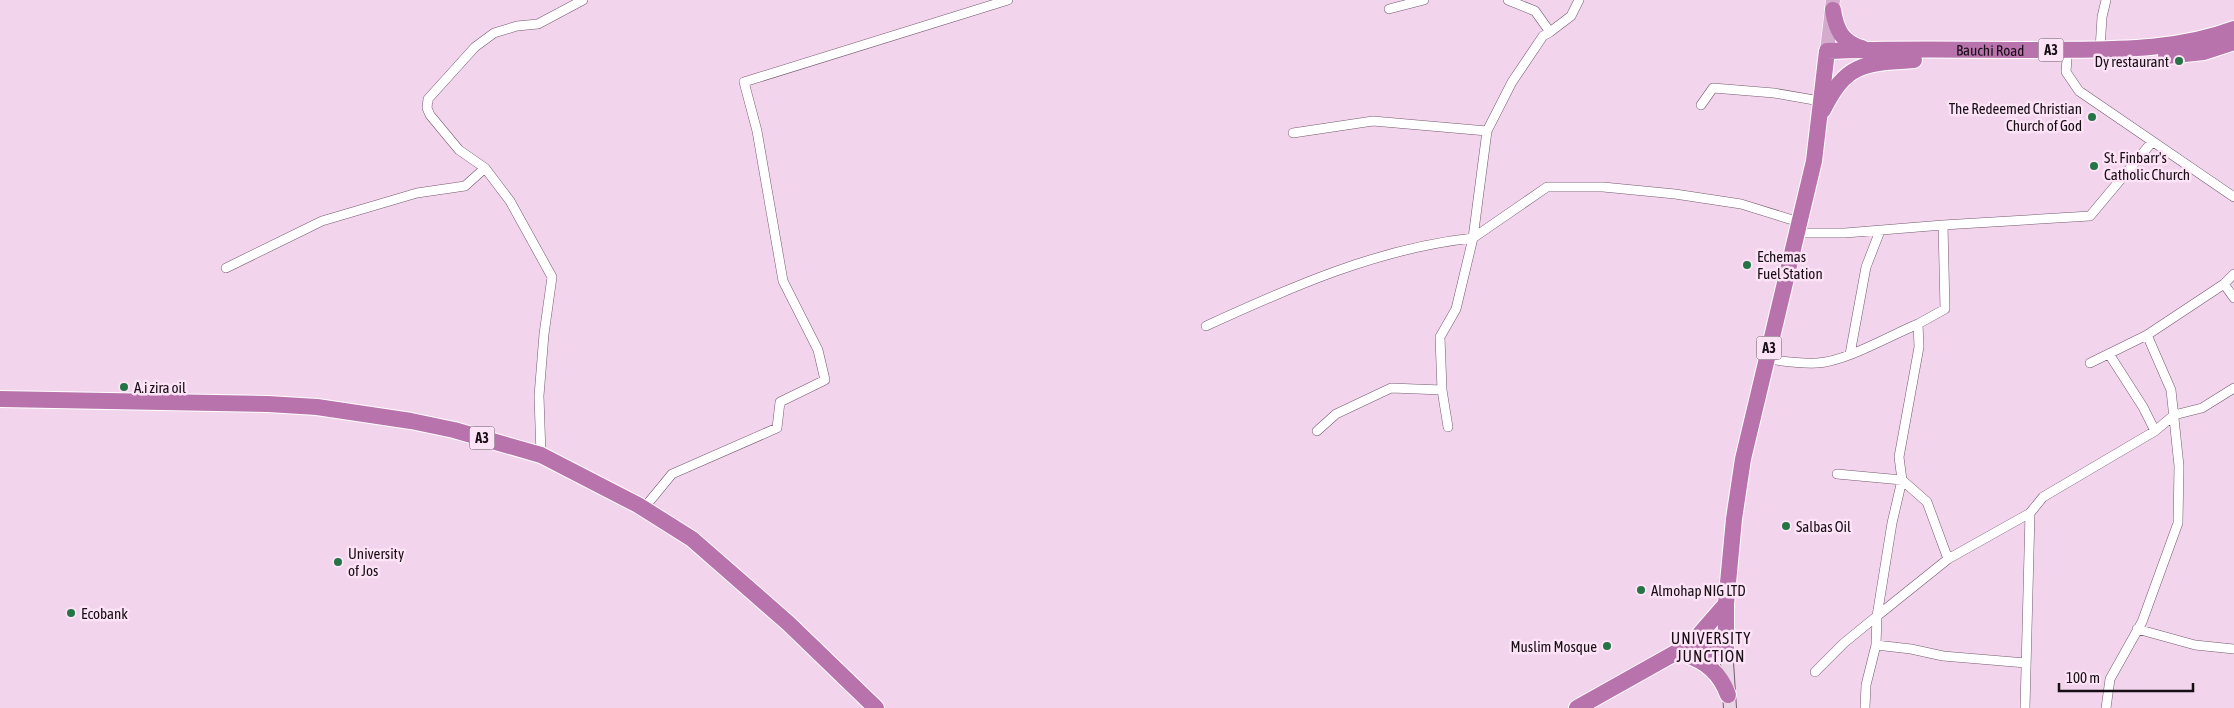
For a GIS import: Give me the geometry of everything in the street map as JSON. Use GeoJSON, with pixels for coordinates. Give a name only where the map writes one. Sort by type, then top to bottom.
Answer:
{"type":"FeatureCollection","features":[{"type":"Feature","properties":{"kind":"highway","name":"A3"},"geometry":{"type":"LineString","coordinates":[[1833,5],[1837,28],[1844,40],[1855,47],[1866,50]]}},
{"type":"Feature","properties":{"kind":"highway","name":"Bauchi Road"},"geometry":{"type":"LineString","coordinates":[[1866,50],[2100,49],[2180,45],[2234,29]]}},
{"type":"Feature","properties":{"kind":"highway","name":"Bauchi Road"},"geometry":{"type":"LineString","coordinates":[[1818,120],[1833,90],[1846,75],[1869,64],[1900,61],[2188,55],[2234,42]]}},
{"type":"Feature","properties":{"kind":"highway","name":"A3"},"geometry":{"type":"LineString","coordinates":[[1726,641],[1726,604],[1742,467],[1814,161],[1827,51],[1866,50]]}},
{"type":"Feature","properties":{"kind":"highway","name":"A3"},"geometry":{"type":"LineString","coordinates":[[0,399],[268,404],[317,407],[410,421],[454,430],[541,455],[644,508],[692,538],[788,623],[876,708]]}},
{"type":"Feature","properties":{"kind":"highway"},"geometry":{"type":"LineString","coordinates":[[1683,651],[1726,604]]}},
{"type":"Feature","properties":{"kind":"highway"},"geometry":{"type":"LineString","coordinates":[[1577,708],[1683,651],[1726,641]]}},
{"type":"Feature","properties":{"kind":"highway"},"geometry":{"type":"LineString","coordinates":[[1683,651],[1717,673],[1729,702]]}},
{"type":"Feature","properties":{"kind":"main road"},"geometry":{"type":"LineString","coordinates":[[1827,51],[1833,5]]}},
{"type":"Feature","properties":{"kind":"main road"},"geometry":{"type":"LineString","coordinates":[[1726,641],[1729,702]]}},
{"type":"Feature","properties":{"kind":"street"},"geometry":{"type":"LineString","coordinates":[[541,455],[539,396],[544,334],[552,277],[510,201],[485,168],[459,150],[430,115],[427,108],[428,99],[475,47],[494,33],[517,26],[538,24],[583,0]]}},
{"type":"Feature","properties":{"kind":"street"},"geometry":{"type":"LineString","coordinates":[[644,508],[672,474],[777,428],[780,402],[825,380],[818,350],[783,281],[757,131],[744,82],[1008,0]]}},
{"type":"Feature","properties":{"kind":"street"},"geometry":{"type":"LineString","coordinates":[[1389,9],[1424,0]]}},
{"type":"Feature","properties":{"kind":"street"},"geometry":{"type":"LineString","coordinates":[[1508,0],[1535,10],[1550,32]]}},
{"type":"Feature","properties":{"kind":"street"},"geometry":{"type":"LineString","coordinates":[[1448,427],[1442,390],[1440,337],[1456,309],[1473,238],[1487,131],[1512,82],[1542,36],[1571,16],[1579,0]]}},
{"type":"Feature","properties":{"kind":"street"},"geometry":{"type":"LineString","coordinates":[[2100,49],[2102,17],[2106,0]]}},
{"type":"Feature","properties":{"kind":"street"},"geometry":{"type":"LineString","coordinates":[[2067,59],[2066,72],[2078,91],[2234,197]]}},
{"type":"Feature","properties":{"kind":"street"},"geometry":{"type":"LineString","coordinates":[[1701,104],[1713,88],[1774,93],[1820,101]]}},
{"type":"Feature","properties":{"kind":"street"},"geometry":{"type":"LineString","coordinates":[[1294,132],[1373,121],[1487,131]]}},
{"type":"Feature","properties":{"kind":"street"},"geometry":{"type":"LineString","coordinates":[[1206,326],[1342,268],[1444,241],[1473,238],[1547,187],[1603,187],[1675,194],[1741,204],[1798,228],[1880,231],[1942,225],[2090,216],[2152,142]]}},
{"type":"Feature","properties":{"kind":"street"},"geometry":{"type":"LineString","coordinates":[[226,268],[322,221],[417,192],[465,186],[485,168]]}},
{"type":"Feature","properties":{"kind":"street"},"geometry":{"type":"LineString","coordinates":[[1767,359],[1818,363],[1850,354],[1918,324],[1945,309],[1942,225]]}},
{"type":"Feature","properties":{"kind":"street"},"geometry":{"type":"LineString","coordinates":[[1850,354],[1866,267],[1880,231]]}},
{"type":"Feature","properties":{"kind":"street"},"geometry":{"type":"LineString","coordinates":[[2090,363],[2147,335],[2224,284],[2234,274]]}},
{"type":"Feature","properties":{"kind":"street"},"geometry":{"type":"LineString","coordinates":[[2224,284],[2234,298]]}},
{"type":"Feature","properties":{"kind":"street"},"geometry":{"type":"LineString","coordinates":[[1865,708],[1866,685],[1876,645],[1877,616],[1892,523],[1902,480],[1899,457],[1919,347],[1918,324]]}},
{"type":"Feature","properties":{"kind":"street"},"geometry":{"type":"LineString","coordinates":[[2106,708],[2110,679],[2142,622],[2178,523],[2179,466],[2171,390],[2147,335]]}},
{"type":"Feature","properties":{"kind":"street"},"geometry":{"type":"LineString","coordinates":[[2110,354],[2155,432]]}},
{"type":"Feature","properties":{"kind":"street"},"geometry":{"type":"LineString","coordinates":[[1317,431],[1336,414],[1391,388],[1442,390]]}},
{"type":"Feature","properties":{"kind":"street"},"geometry":{"type":"LineString","coordinates":[[1815,672],[1844,643],[1948,559],[2030,513],[2043,498],[2155,432],[2174,415],[2202,408],[2234,388]]}},
{"type":"Feature","properties":{"kind":"street"},"geometry":{"type":"LineString","coordinates":[[1837,474],[1902,480],[1927,502],[1948,559]]}},
{"type":"Feature","properties":{"kind":"street"},"geometry":{"type":"LineString","coordinates":[[2025,708],[2030,513]]}},
{"type":"Feature","properties":{"kind":"street"},"geometry":{"type":"LineString","coordinates":[[2138,629],[2195,645],[2234,649]]}},
{"type":"Feature","properties":{"kind":"street"},"geometry":{"type":"LineString","coordinates":[[1876,645],[1911,649],[1944,656],[2026,663]]}},
{"type":"Feature","properties":{"kind":"place","name":"Dy restaurant"},"geometry":{"type":"Point","coordinates":[2179,61]}},
{"type":"Feature","properties":{"kind":"place","name":"The Redeemed Christian Church of God"},"geometry":{"type":"Point","coordinates":[2092,117]}},
{"type":"Feature","properties":{"kind":"place","name":"St. Finbarr's Catholic Church"},"geometry":{"type":"Point","coordinates":[2094,166]}},
{"type":"Feature","properties":{"kind":"place","name":"Echemas Fuel Station"},"geometry":{"type":"Point","coordinates":[1747,265]}},
{"type":"Feature","properties":{"kind":"place","name":"A.i zira oil"},"geometry":{"type":"Point","coordinates":[124,387]}},
{"type":"Feature","properties":{"kind":"place","name":"Salbas Oil"},"geometry":{"type":"Point","coordinates":[1786,526]}},
{"type":"Feature","properties":{"kind":"place","name":"University of Jos"},"geometry":{"type":"Point","coordinates":[338,562]}},
{"type":"Feature","properties":{"kind":"place","name":"Almohap NIG LTD"},"geometry":{"type":"Point","coordinates":[1641,590]}},
{"type":"Feature","properties":{"kind":"place","name":"Ecobank"},"geometry":{"type":"Point","coordinates":[71,613]}},
{"type":"Feature","properties":{"kind":"place","name":"Muslim Mosque"},"geometry":{"type":"Point","coordinates":[1607,646]}},
{"type":"Feature","properties":{"kind":"district","name":"UNIVERSITY JUNCTION"},"geometry":{"type":"Point","coordinates":[1711,647]}}]}
